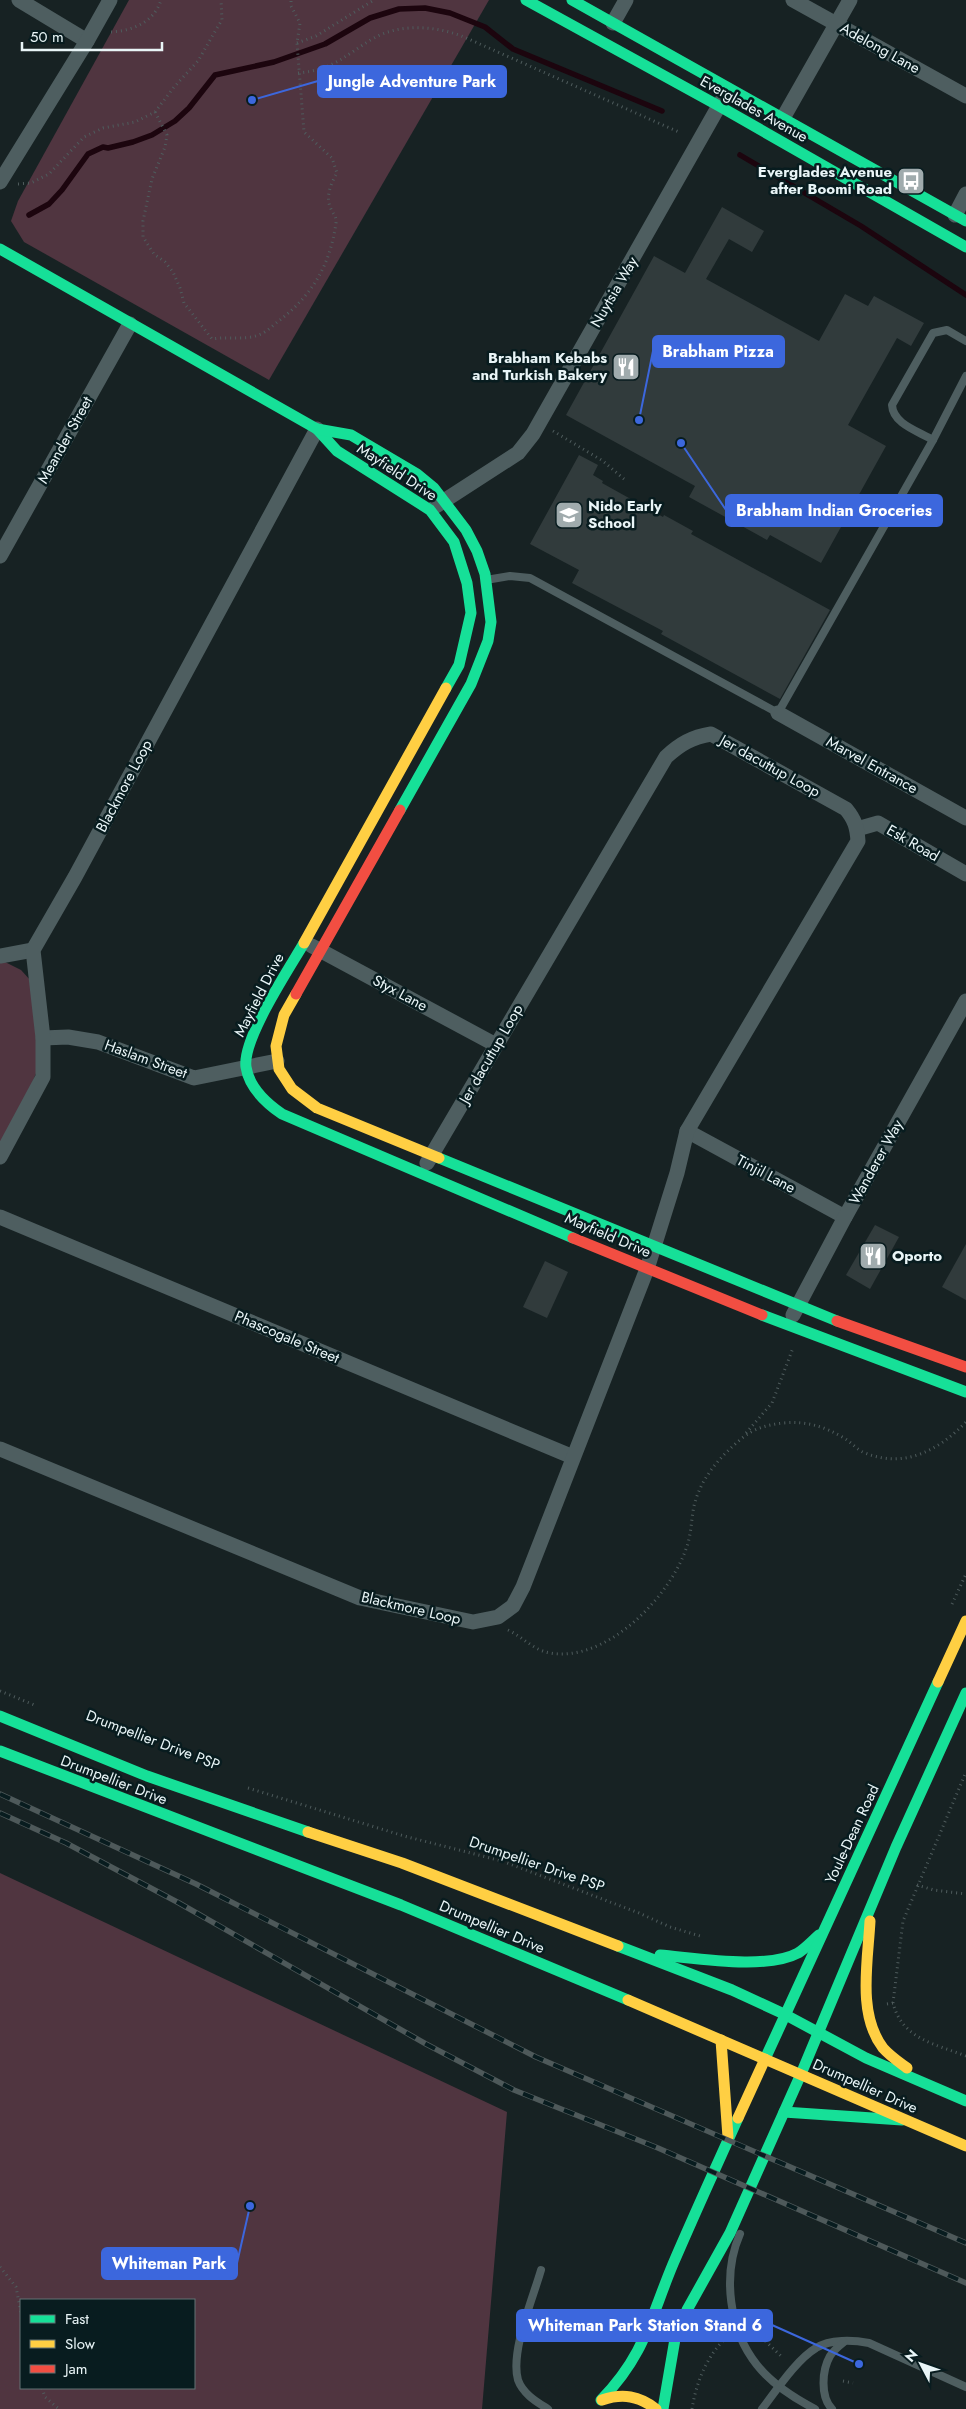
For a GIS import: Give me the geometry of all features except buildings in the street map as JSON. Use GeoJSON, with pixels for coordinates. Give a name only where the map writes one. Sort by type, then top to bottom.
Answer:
{"type":"FeatureCollection","features":[{"type":"Feature","properties":{"kind":"street"},"geometry":{"type":"LineString","coordinates":[[6,184],[110,0]]}},
{"type":"Feature","properties":{"kind":"street","name":"Everglades Avenue"},"geometry":{"type":"LineString","coordinates":[[526,0],[719,106],[966,247]]}},
{"type":"Feature","properties":{"kind":"street","name":"Everglades Avenue"},"geometry":{"type":"LineString","coordinates":[[572,0],[960,218]]}},
{"type":"Feature","properties":{"kind":"street"},"geometry":{"type":"LineString","coordinates":[[613,23],[626,0]]}},
{"type":"Feature","properties":{"kind":"street","name":"Adelong Lane"},"geometry":{"type":"LineString","coordinates":[[793,0],[966,96]]}},
{"type":"Feature","properties":{"kind":"street"},"geometry":{"type":"LineString","coordinates":[[783,118],[850,0]]}},
{"type":"Feature","properties":{"kind":"street"},"geometry":{"type":"LineString","coordinates":[[24,1],[87,41]]}},
{"type":"Feature","properties":{"kind":"street","name":"Nuytsia Way"},"geometry":{"type":"LineString","coordinates":[[430,510],[518,453],[539,423],[728,89]]}},
{"type":"Feature","properties":{"kind":"street"},"geometry":{"type":"LineString","coordinates":[[960,218],[966,194]]}},
{"type":"Feature","properties":{"kind":"street","name":"Mayfield Drive"},"geometry":{"type":"LineString","coordinates":[[0,249],[317,429],[337,451],[430,510],[454,542],[467,583],[471,613],[459,665],[303,941],[259,1023],[245,1058],[255,1089],[274,1110],[647,1268],[788,1325],[966,1392]]}},
{"type":"Feature","properties":{"kind":"street","name":"Meander Street"},"geometry":{"type":"LineString","coordinates":[[0,556],[130,324]]}},
{"type":"Feature","properties":{"kind":"street","name":"Mayfield Drive"},"geometry":{"type":"LineString","coordinates":[[317,429],[351,435],[417,474],[444,500],[462,524],[477,551],[485,580],[491,622],[488,641],[471,684],[284,1015],[276,1042],[277,1061],[282,1077],[294,1092],[317,1108],[798,1306],[966,1367]]}},
{"type":"Feature","properties":{"kind":"street","name":"Blackmore Loop"},"geometry":{"type":"LineString","coordinates":[[33,950],[75,877],[317,429]]}},
{"type":"Feature","properties":{"kind":"street","name":"Marvel Entrance"},"geometry":{"type":"LineString","coordinates":[[778,713],[966,818]]}},
{"type":"Feature","properties":{"kind":"street","name":"Jer dacuttup Loop"},"geometry":{"type":"LineString","coordinates":[[422,1172],[666,757],[679,745],[695,737],[712,734],[724,739],[846,809],[854,819],[857,829]]}},
{"type":"Feature","properties":{"kind":"street","name":"Esk Road"},"geometry":{"type":"LineString","coordinates":[[857,829],[878,823],[966,874]]}},
{"type":"Feature","properties":{"kind":"street"},"geometry":{"type":"LineString","coordinates":[[647,1268],[677,1173],[687,1131],[858,841],[857,829]]}},
{"type":"Feature","properties":{"kind":"street","name":"Styx Lane"},"geometry":{"type":"LineString","coordinates":[[303,941],[496,1045]]}},
{"type":"Feature","properties":{"kind":"street"},"geometry":{"type":"LineString","coordinates":[[0,956],[33,950],[43,1038],[43,1077],[0,1157]]}},
{"type":"Feature","properties":{"kind":"street","name":"Wanderer Way"},"geometry":{"type":"LineString","coordinates":[[788,1325],[845,1216],[966,1001]]}},
{"type":"Feature","properties":{"kind":"street","name":"Haslam Street"},"geometry":{"type":"LineString","coordinates":[[43,1038],[68,1037],[98,1042],[194,1078],[277,1061]]}},
{"type":"Feature","properties":{"kind":"street","name":"Tinjil Lane"},"geometry":{"type":"LineString","coordinates":[[687,1131],[845,1216]]}},
{"type":"Feature","properties":{"kind":"street","name":"Phascogale Street"},"geometry":{"type":"LineString","coordinates":[[0,1217],[573,1457]]}},
{"type":"Feature","properties":{"kind":"street","name":"Blackmore Loop"},"geometry":{"type":"LineString","coordinates":[[0,1449],[360,1598],[473,1622],[498,1617],[513,1606],[523,1587],[647,1268]]}},
{"type":"Feature","properties":{"kind":"street","name":"Youle-Dean Road"},"geometry":{"type":"LineString","coordinates":[[590,2409],[619,2384],[636,2359],[649,2333],[671,2269],[728,2139],[966,1621]]}},
{"type":"Feature","properties":{"kind":"street"},"geometry":{"type":"LineString","coordinates":[[664,2409],[668,2370],[674,2339],[686,2310],[730,2233],[801,2074],[871,1907],[966,1692]]}},
{"type":"Feature","properties":{"kind":"street","name":"Drumpellier Drive"},"geometry":{"type":"LineString","coordinates":[[0,1716],[146,1776],[252,1814],[402,1863],[732,1990],[784,2014],[866,2058],[966,2102]]}},
{"type":"Feature","properties":{"kind":"street","name":"Drumpellier Drive"},"geometry":{"type":"LineString","coordinates":[[0,1751],[400,1905],[801,2074],[966,2146]]}},
{"type":"Feature","properties":{"kind":"street"},"geometry":{"type":"LineString","coordinates":[[871,1907],[867,2006],[874,2033],[883,2048],[930,2086]]}},
{"type":"Feature","properties":{"kind":"street"},"geometry":{"type":"LineString","coordinates":[[636,1953],[730,1960],[778,1960],[797,1954],[826,1928]]}},
{"type":"Feature","properties":{"kind":"street"},"geometry":{"type":"LineString","coordinates":[[720,2040],[728,2139]]}},
{"type":"Feature","properties":{"kind":"street"},"geometry":{"type":"LineString","coordinates":[[784,2112],[907,2121]]}},
{"type":"Feature","properties":{"kind":"street"},"geometry":{"type":"LineString","coordinates":[[601,2400],[615,2395],[630,2395],[644,2400],[656,2409]]}},
{"type":"Feature","properties":{"kind":"lane"},"geometry":{"type":"LineString","coordinates":[[933,440],[897,420],[893,414],[892,405],[933,333],[947,330],[966,341]]}},
{"type":"Feature","properties":{"kind":"lane"},"geometry":{"type":"LineString","coordinates":[[467,583],[510,576],[530,578],[778,713],[933,440],[966,376]]}},
{"type":"Feature","properties":{"kind":"lane"},"geometry":{"type":"LineString","coordinates":[[750,2210],[770,2144]]}},
{"type":"Feature","properties":{"kind":"lane"},"geometry":{"type":"LineString","coordinates":[[744,2224],[731,2262],[730,2288],[732,2306],[741,2336],[757,2365],[779,2387],[815,2409]]}},
{"type":"Feature","properties":{"kind":"lane"},"geometry":{"type":"LineString","coordinates":[[541,2270],[519,2347],[517,2365],[518,2380],[525,2393],[548,2409]]}},
{"type":"Feature","properties":{"kind":"lane"},"geometry":{"type":"LineString","coordinates":[[762,2409],[779,2387],[816,2347],[854,2340],[869,2343],[966,2386]]}},
{"type":"Feature","properties":{"kind":"lane"},"geometry":{"type":"LineString","coordinates":[[832,2409],[824,2392],[825,2368],[831,2355],[844,2342]]}},
{"type":"Feature","properties":{"kind":"path"},"geometry":{"type":"LineString","coordinates":[[109,32],[126,32],[144,22],[161,0]]}},
{"type":"Feature","properties":{"kind":"path"},"geometry":{"type":"LineString","coordinates":[[6,184],[31,183],[49,174],[84,137],[103,128],[135,122],[155,112],[174,87],[198,61],[222,20],[221,0]]}},
{"type":"Feature","properties":{"kind":"path"},"geometry":{"type":"LineString","coordinates":[[155,112],[167,136],[165,147],[152,179],[143,221],[143,237],[154,254],[165,262],[173,272],[184,303],[212,339],[224,337],[239,339],[262,334],[299,305],[313,287],[328,258],[336,221],[330,208],[329,191],[337,173],[332,158],[304,132],[298,73],[297,43],[300,23],[291,6],[291,0]]}},
{"type":"Feature","properties":{"kind":"path"},"geometry":{"type":"LineString","coordinates":[[297,43],[316,36],[374,0]]}},
{"type":"Feature","properties":{"kind":"path"},"geometry":{"type":"LineString","coordinates":[[298,73],[325,69],[376,38],[396,30],[418,28],[438,30],[464,37],[681,132]]}},
{"type":"Feature","properties":{"kind":"path"},"geometry":{"type":"LineString","coordinates":[[539,423],[603,461],[624,479]]}},
{"type":"Feature","properties":{"kind":"path"},"geometry":{"type":"LineString","coordinates":[[743,1438],[772,1404],[794,1345]]}},
{"type":"Feature","properties":{"kind":"path"},"geometry":{"type":"LineString","coordinates":[[500,1626],[514,1633],[525,1643],[542,1651],[570,1654],[589,1649],[639,1620],[658,1598],[687,1548],[695,1502],[712,1466],[756,1428],[800,1422],[822,1426],[864,1452],[887,1459],[910,1458],[933,1450],[966,1422]]}},
{"type":"Feature","properties":{"kind":"path"},"geometry":{"type":"LineString","coordinates":[[0,1691],[45,1710]]}},
{"type":"Feature","properties":{"kind":"path"},"geometry":{"type":"LineString","coordinates":[[966,1772],[903,1921],[893,2003],[896,2016],[906,2029],[920,2038],[966,2056]]}},
{"type":"Feature","properties":{"kind":"path","name":"Drumpellier Drive PSP"},"geometry":{"type":"LineString","coordinates":[[243,1786],[404,1836],[502,1860],[639,1913],[670,1927],[707,1936]]}},
{"type":"Feature","properties":{"kind":"path"},"geometry":{"type":"LineString","coordinates":[[917,1885],[934,1890],[966,1894]]}},
{"type":"Feature","properties":{"kind":"path"},"geometry":{"type":"LineString","coordinates":[[867,2006],[893,2003]]}},
{"type":"Feature","properties":{"kind":"path"},"geometry":{"type":"LineString","coordinates":[[0,2268],[16,2287],[20,2307]]}},
{"type":"Feature","properties":{"kind":"path"},"geometry":{"type":"LineString","coordinates":[[749,2325],[783,2358]]}},
{"type":"Feature","properties":{"kind":"path"},"geometry":{"type":"LineString","coordinates":[[692,2409],[695,2391],[715,2348],[728,2337]]}},
{"type":"Feature","properties":{"kind":"path"},"geometry":{"type":"LineString","coordinates":[[843,2381],[854,2383]]}},
{"type":"Feature","properties":{"kind":"path"},"geometry":{"type":"LineString","coordinates":[[42,2389],[45,2397],[59,2409]]}},
{"type":"Feature","properties":{"kind":"shaded area"},"geometry":{"type":"Polygon","coordinates":[[[129,0],[489,0],[269,380],[24,242],[11,221],[18,201],[129,0]]]}},
{"type":"Feature","properties":{"kind":"shaded area"},"geometry":{"type":"Polygon","coordinates":[[[5,962],[21,970],[31,981],[41,1061],[28,1093],[0,1145],[0,963],[5,962]]]}},
{"type":"Feature","properties":{"kind":"shaded area"},"geometry":{"type":"Polygon","coordinates":[[[0,1873],[507,2112],[482,2409],[0,2409],[0,1873]]]}},
{"type":"Feature","properties":{"kind":"waterway"},"geometry":{"type":"LineString","coordinates":[[29,215],[49,204],[62,190],[88,154],[103,147],[108,148],[133,142],[152,135],[175,121],[189,108],[215,75],[274,62],[325,44],[370,18],[399,9],[425,8],[450,13],[485,27],[513,49],[662,111]]}},
{"type":"Feature","properties":{"kind":"waterway"},"geometry":{"type":"LineString","coordinates":[[740,155],[861,226],[966,295]]}},
{"type":"Feature","properties":{"kind":"railway"},"geometry":{"type":"LineString","coordinates":[[0,1794],[196,1884],[536,2057],[966,2243]]}},
{"type":"Feature","properties":{"kind":"railway"},"geometry":{"type":"LineString","coordinates":[[0,1813],[66,1843],[179,1903],[426,2044],[514,2090],[658,2148],[966,2283]]}},
{"type":"Feature","properties":{"kind":"traffic: fast"},"geometry":{"type":"LineString","coordinates":[[526,0],[719,106],[966,247]]}},
{"type":"Feature","properties":{"kind":"traffic: fast"},"geometry":{"type":"LineString","coordinates":[[572,0],[966,221]]}},
{"type":"Feature","properties":{"kind":"traffic: fast"},"geometry":{"type":"LineString","coordinates":[[0,249],[317,429],[337,451],[430,510],[454,542],[467,583],[471,613],[459,665],[446,688]]}},
{"type":"Feature","properties":{"kind":"traffic: fast"},"geometry":{"type":"LineString","coordinates":[[317,429],[351,435],[417,474],[434,488],[466,530],[477,551],[485,574],[491,622],[488,641],[471,684],[400,810]]}},
{"type":"Feature","properties":{"kind":"traffic: fast"},"geometry":{"type":"LineString","coordinates":[[304,943],[268,1004],[251,1039],[246,1067],[254,1088],[259,1094],[282,1114],[573,1238]]}},
{"type":"Feature","properties":{"kind":"traffic: fast"},"geometry":{"type":"LineString","coordinates":[[439,1158],[837,1321]]}},
{"type":"Feature","properties":{"kind":"traffic: fast"},"geometry":{"type":"LineString","coordinates":[[762,1315],[966,1392]]}},
{"type":"Feature","properties":{"kind":"traffic: fast"},"geometry":{"type":"LineString","coordinates":[[765,2059],[938,1682]]}},
{"type":"Feature","properties":{"kind":"traffic: fast"},"geometry":{"type":"LineString","coordinates":[[801,2074],[896,1847],[966,1693]]}},
{"type":"Feature","properties":{"kind":"traffic: fast"},"geometry":{"type":"LineString","coordinates":[[0,1716],[147,1776],[308,1832]]}},
{"type":"Feature","properties":{"kind":"traffic: fast"},"geometry":{"type":"LineString","coordinates":[[0,1751],[401,1905],[628,2000]]}},
{"type":"Feature","properties":{"kind":"traffic: fast"},"geometry":{"type":"LineString","coordinates":[[660,1955],[731,1962],[768,1961],[798,1953],[819,1935]]}},
{"type":"Feature","properties":{"kind":"traffic: fast"},"geometry":{"type":"LineString","coordinates":[[618,1946],[732,1990],[784,2014],[866,2058],[966,2101]]}},
{"type":"Feature","properties":{"kind":"traffic: fast"},"geometry":{"type":"LineString","coordinates":[[663,2409],[675,2339],[687,2310],[730,2233],[801,2074]]}},
{"type":"Feature","properties":{"kind":"traffic: fast"},"geometry":{"type":"LineString","coordinates":[[784,2112],[902,2120]]}},
{"type":"Feature","properties":{"kind":"traffic: fast"},"geometry":{"type":"LineString","coordinates":[[601,2400],[628,2368],[645,2336],[673,2264],[738,2118]]}},
{"type":"Feature","properties":{"kind":"traffic: slow"},"geometry":{"type":"LineString","coordinates":[[304,943],[446,688]]}},
{"type":"Feature","properties":{"kind":"traffic: slow"},"geometry":{"type":"LineString","coordinates":[[296,994],[284,1015],[276,1046],[279,1069],[292,1089],[317,1108],[439,1158]]}},
{"type":"Feature","properties":{"kind":"traffic: slow"},"geometry":{"type":"LineString","coordinates":[[938,1682],[966,1621]]}},
{"type":"Feature","properties":{"kind":"traffic: slow"},"geometry":{"type":"LineString","coordinates":[[308,1832],[402,1863],[618,1946]]}},
{"type":"Feature","properties":{"kind":"traffic: slow"},"geometry":{"type":"LineString","coordinates":[[870,1921],[866,1970],[867,2003],[870,2019],[875,2034],[883,2048],[907,2068]]}},
{"type":"Feature","properties":{"kind":"traffic: slow"},"geometry":{"type":"LineString","coordinates":[[628,2000],[966,2146]]}},
{"type":"Feature","properties":{"kind":"traffic: slow"},"geometry":{"type":"LineString","coordinates":[[721,2040],[728,2137]]}},
{"type":"Feature","properties":{"kind":"traffic: slow"},"geometry":{"type":"LineString","coordinates":[[738,2118],[765,2059]]}},
{"type":"Feature","properties":{"kind":"traffic: slow"},"geometry":{"type":"LineString","coordinates":[[602,2400],[624,2396],[643,2401],[656,2409]]}},
{"type":"Feature","properties":{"kind":"traffic: jam"},"geometry":{"type":"LineString","coordinates":[[296,994],[400,810]]}},
{"type":"Feature","properties":{"kind":"traffic: jam"},"geometry":{"type":"LineString","coordinates":[[573,1238],[762,1315]]}},
{"type":"Feature","properties":{"kind":"traffic: jam"},"geometry":{"type":"LineString","coordinates":[[837,1321],[966,1367]]}},
{"type":"Feature","properties":{"kind":"place","name":"Jungle Adventure Park"},"geometry":{"type":"Point","coordinates":[252,100]}},
{"type":"Feature","properties":{"kind":"place","name":"Everglades Avenue after Boomi Road"},"geometry":{"type":"Point","coordinates":[911,181]}},
{"type":"Feature","properties":{"kind":"place","name":"Brabham Kebabs and Turkish Bakery"},"geometry":{"type":"Point","coordinates":[626,367]}},
{"type":"Feature","properties":{"kind":"place","name":"Brabham Pizza"},"geometry":{"type":"Point","coordinates":[639,420]}},
{"type":"Feature","properties":{"kind":"place","name":"Brabham Indian Groceries"},"geometry":{"type":"Point","coordinates":[681,443]}},
{"type":"Feature","properties":{"kind":"place","name":"Nido Early School"},"geometry":{"type":"Point","coordinates":[569,515]}},
{"type":"Feature","properties":{"kind":"place","name":"Oporto"},"geometry":{"type":"Point","coordinates":[873,1256]}},
{"type":"Feature","properties":{"kind":"place","name":"Whiteman Park"},"geometry":{"type":"Point","coordinates":[250,2206]}},
{"type":"Feature","properties":{"kind":"place","name":"Whiteman Park Station Stand 6"},"geometry":{"type":"Point","coordinates":[859,2364]}}]}
